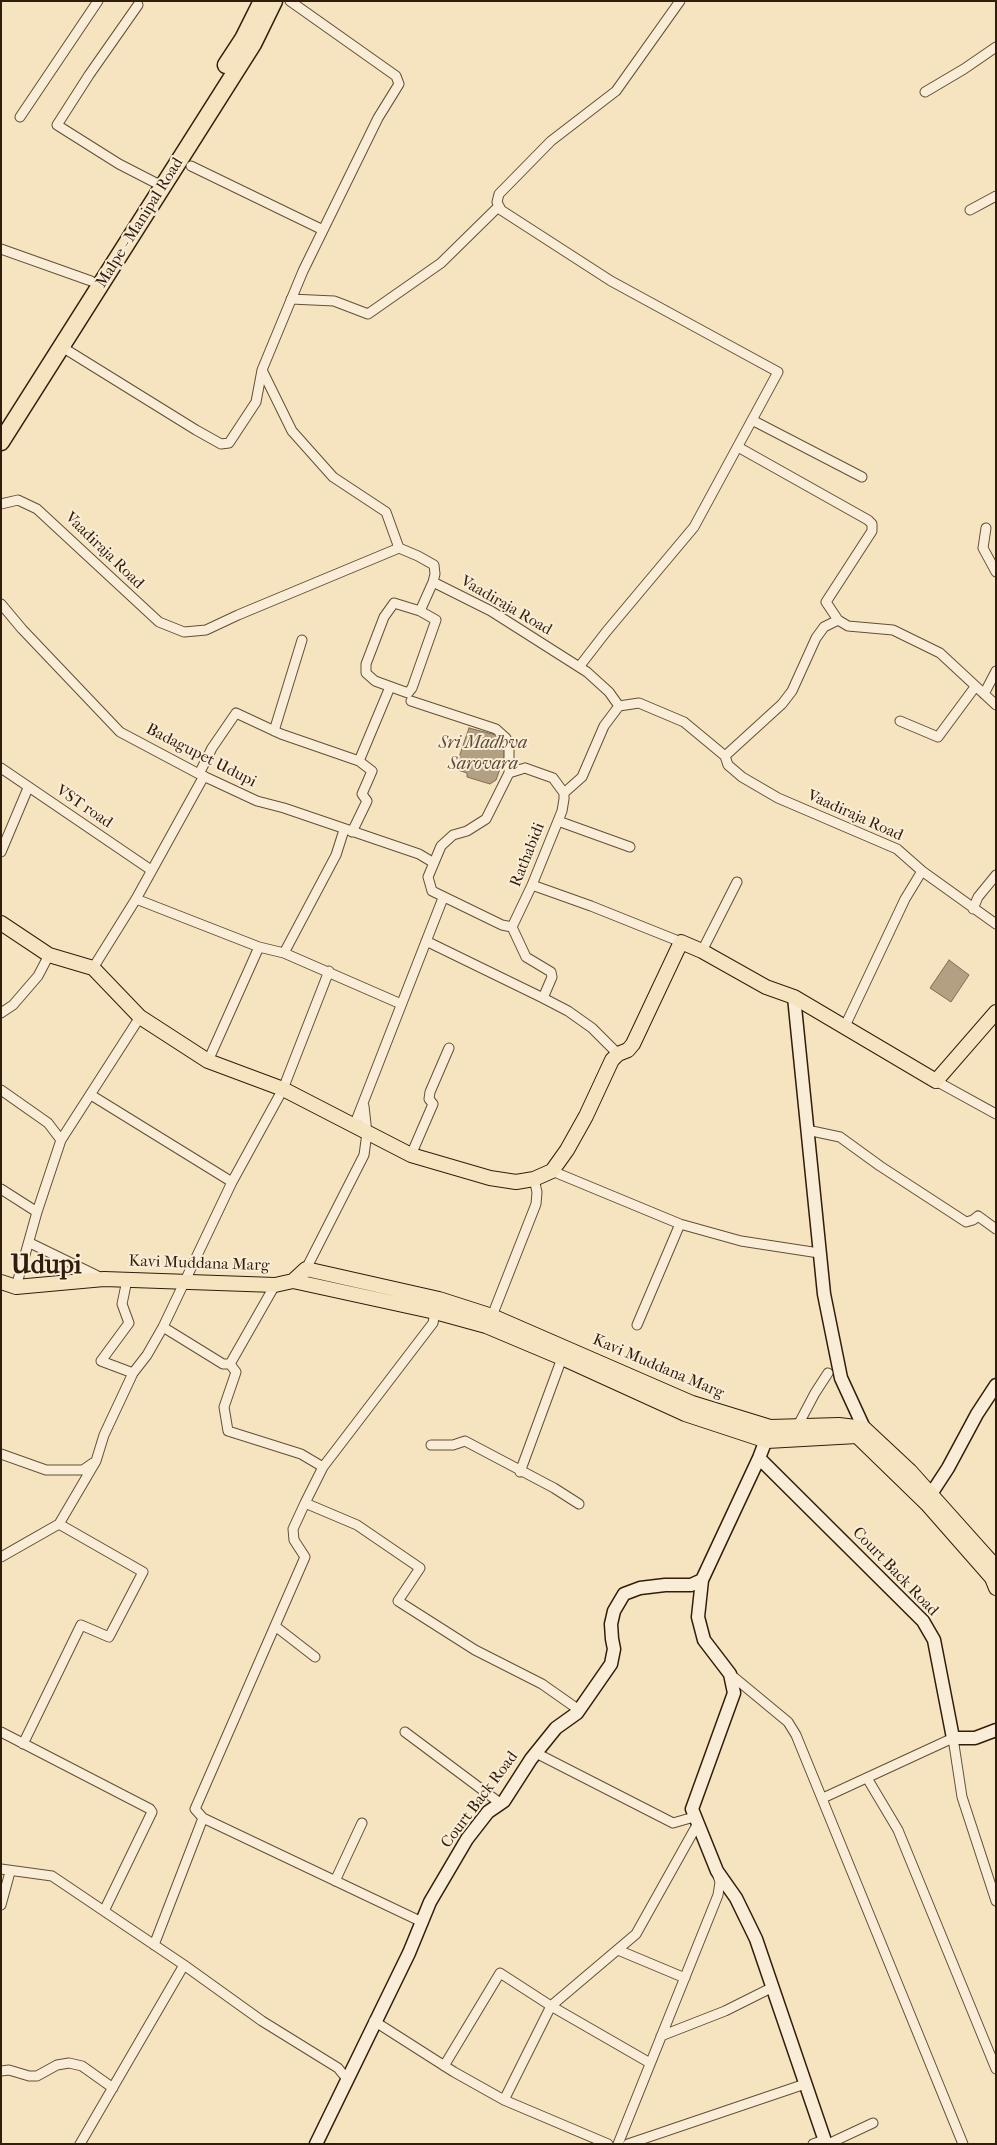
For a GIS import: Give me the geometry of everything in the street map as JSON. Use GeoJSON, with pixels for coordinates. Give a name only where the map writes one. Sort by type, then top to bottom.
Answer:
{"type":"FeatureCollection","features":[{"type":"Feature","properties":{"kind":"highway","name":"Malpe - Manipal Road"},"geometry":{"type":"LineString","coordinates":[[1,423],[264,4]]}},
{"type":"Feature","properties":{"kind":"highway","name":"Malpe - Manipal Road"},"geometry":{"type":"LineString","coordinates":[[1,442],[248,52],[264,4]]}},
{"type":"Feature","properties":{"kind":"main road"},"geometry":{"type":"LineString","coordinates":[[1,924],[49,955],[93,968],[140,1017],[208,1061],[283,1089],[411,1156],[490,1178],[516,1182],[534,1179],[552,1171],[567,1150],[586,1116],[612,1060],[618,1054],[628,1050],[633,1044],[681,942],[702,951],[766,987],[794,997],[936,1081],[996,1012]]}},
{"type":"Feature","properties":{"kind":"main road"},"geometry":{"type":"LineString","coordinates":[[293,1281],[306,1269]]}},
{"type":"Feature","properties":{"kind":"main road","name":"Kavi Muddana Marg"},"geometry":{"type":"LineString","coordinates":[[306,1269],[439,1300],[492,1316],[692,1403],[770,1427],[839,1425],[860,1432]]}},
{"type":"Feature","properties":{"kind":"main road","name":"Kavi Muddana Marg"},"geometry":{"type":"LineString","coordinates":[[16,1287],[104,1278],[275,1285],[293,1281],[435,1312],[486,1326],[685,1414],[767,1441],[860,1432]]}},
{"type":"Feature","properties":{"kind":"main road"},"geometry":{"type":"LineString","coordinates":[[1,1282],[16,1287]]}},
{"type":"Feature","properties":{"kind":"main road"},"geometry":{"type":"LineString","coordinates":[[860,1432],[910,1471],[996,1567]]}},
{"type":"Feature","properties":{"kind":"main road"},"geometry":{"type":"LineString","coordinates":[[860,1432],[992,1578],[996,1588]]}},
{"type":"Feature","properties":{"kind":"street"},"geometry":{"type":"LineString","coordinates":[[20,117],[98,1]]}},
{"type":"Feature","properties":{"kind":"street"},"geometry":{"type":"LineString","coordinates":[[62,347],[196,430],[225,445],[229,443],[256,402],[262,370],[291,299],[380,113],[397,88],[399,80],[290,1]]}},
{"type":"Feature","properties":{"kind":"street"},"geometry":{"type":"LineString","coordinates":[[579,667],[606,632],[694,528],[778,372],[610,281],[498,207],[499,194],[556,137],[620,86],[680,1]]}},
{"type":"Feature","properties":{"kind":"street"},"geometry":{"type":"LineString","coordinates":[[137,3],[58,125],[119,164],[154,182]]}},
{"type":"Feature","properties":{"kind":"street"},"geometry":{"type":"LineString","coordinates":[[925,92],[996,47]]}},
{"type":"Feature","properties":{"kind":"street"},"geometry":{"type":"LineString","coordinates":[[191,166],[323,230]]}},
{"type":"Feature","properties":{"kind":"street"},"geometry":{"type":"LineString","coordinates":[[970,210],[996,196]]}},
{"type":"Feature","properties":{"kind":"street"},"geometry":{"type":"LineString","coordinates":[[291,299],[334,301],[368,314],[441,263],[498,207]]}},
{"type":"Feature","properties":{"kind":"street"},"geometry":{"type":"LineString","coordinates":[[1,249],[91,281]]}},
{"type":"Feature","properties":{"kind":"street"},"geometry":{"type":"LineString","coordinates":[[262,370],[292,431],[333,477],[386,512],[399,548],[434,565],[435,574],[433,582],[420,611]]}},
{"type":"Feature","properties":{"kind":"street"},"geometry":{"type":"LineString","coordinates":[[752,420],[862,477]]}},
{"type":"Feature","properties":{"kind":"street"},"geometry":{"type":"LineString","coordinates":[[738,446],[872,524],[872,531],[826,602],[838,620],[848,626],[894,630],[940,653],[996,705]]}},
{"type":"Feature","properties":{"kind":"street","name":"Vaadiraja Road"},"geometry":{"type":"LineString","coordinates":[[1,504],[18,500],[37,509],[159,622],[184,632],[206,630],[238,614],[399,548]]}},
{"type":"Feature","properties":{"kind":"street"},"geometry":{"type":"LineString","coordinates":[[986,528],[983,548],[996,572]]}},
{"type":"Feature","properties":{"kind":"street","name":"Vaadiraja Road"},"geometry":{"type":"LineString","coordinates":[[433,582],[491,612],[579,667],[609,692],[619,706],[639,703],[684,722],[724,756],[728,765],[742,777],[763,790],[897,849],[922,871],[996,924]]}},
{"type":"Feature","properties":{"kind":"street"},"geometry":{"type":"LineString","coordinates":[[394,603],[420,611],[436,620],[412,688],[408,693],[390,687],[375,680],[366,673],[366,664],[381,624],[394,603]]}},
{"type":"Feature","properties":{"kind":"street","name":"Badagupet Udupi"},"geometry":{"type":"LineString","coordinates":[[1,604],[22,629],[120,732],[202,775],[258,801],[419,854],[434,863]]}},
{"type":"Feature","properties":{"kind":"street"},"geometry":{"type":"LineString","coordinates":[[724,756],[782,704],[792,691],[816,638],[824,627],[838,620]]}},
{"type":"Feature","properties":{"kind":"street"},"geometry":{"type":"LineString","coordinates":[[274,730],[302,640]]}},
{"type":"Feature","properties":{"kind":"street"},"geometry":{"type":"LineString","coordinates":[[984,694],[996,671]]}},
{"type":"Feature","properties":{"kind":"street"},"geometry":{"type":"LineString","coordinates":[[361,757],[390,687]]}},
{"type":"Feature","properties":{"kind":"street"},"geometry":{"type":"LineString","coordinates":[[900,721],[938,737],[975,687]]}},
{"type":"Feature","properties":{"kind":"street"},"geometry":{"type":"LineString","coordinates":[[411,701],[496,729],[506,738],[509,750],[509,773],[486,819],[467,831],[453,834],[441,846],[428,877],[432,892],[502,925],[512,927],[526,957],[551,972],[552,978],[543,998]]}},
{"type":"Feature","properties":{"kind":"street"},"geometry":{"type":"LineString","coordinates":[[509,773],[525,768],[541,773],[552,778],[564,792],[582,777],[604,726],[619,706]]}},
{"type":"Feature","properties":{"kind":"street"},"geometry":{"type":"LineString","coordinates":[[93,968],[136,899],[202,775],[212,748],[236,713],[274,730],[361,757],[372,771],[362,794],[366,801],[348,831],[284,953]]}},
{"type":"Feature","properties":{"kind":"street","name":"VST road"},"geometry":{"type":"LineString","coordinates":[[1,768],[151,870]]}},
{"type":"Feature","properties":{"kind":"street"},"geometry":{"type":"LineString","coordinates":[[1,852],[28,788]]}},
{"type":"Feature","properties":{"kind":"street","name":"Rathabidi"},"geometry":{"type":"LineString","coordinates":[[512,927],[532,885],[562,811],[564,792]]}},
{"type":"Feature","properties":{"kind":"street"},"geometry":{"type":"LineString","coordinates":[[558,820],[630,847]]}},
{"type":"Feature","properties":{"kind":"street"},"geometry":{"type":"LineString","coordinates":[[845,1026],[906,899],[922,871]]}},
{"type":"Feature","properties":{"kind":"street"},"geometry":{"type":"LineString","coordinates":[[973,909],[978,897],[996,875]]}},
{"type":"Feature","properties":{"kind":"street"},"geometry":{"type":"LineString","coordinates":[[702,951],[737,882]]}},
{"type":"Feature","properties":{"kind":"street"},"geometry":{"type":"LineString","coordinates":[[532,885],[681,942]]}},
{"type":"Feature","properties":{"kind":"street"},"geometry":{"type":"LineString","coordinates":[[354,1126],[443,898]]}},
{"type":"Feature","properties":{"kind":"street"},"geometry":{"type":"LineString","coordinates":[[136,899],[259,946],[284,953],[401,1004]]}},
{"type":"Feature","properties":{"kind":"street"},"geometry":{"type":"LineString","coordinates":[[426,941],[543,998],[592,1028],[618,1054]]}},
{"type":"Feature","properties":{"kind":"street"},"geometry":{"type":"LineString","coordinates":[[208,1061],[259,946]]}},
{"type":"Feature","properties":{"kind":"street"},"geometry":{"type":"LineString","coordinates":[[1,1013],[13,1005],[38,976],[49,955]]}},
{"type":"Feature","properties":{"kind":"street"},"geometry":{"type":"LineString","coordinates":[[1,1557],[59,1524],[96,1461],[104,1435],[133,1373],[147,1355],[164,1326],[232,1182],[283,1089],[329,971]]}},
{"type":"Feature","properties":{"kind":"street"},"geometry":{"type":"LineString","coordinates":[[794,997],[824,1294],[841,1378],[860,1432]]}},
{"type":"Feature","properties":{"kind":"street"},"geometry":{"type":"LineString","coordinates":[[16,1287],[30,1243],[37,1212],[62,1140],[140,1017]]}},
{"type":"Feature","properties":{"kind":"street"},"geometry":{"type":"LineString","coordinates":[[411,1156],[433,1104],[429,1099],[430,1092],[448,1048]]}},
{"type":"Feature","properties":{"kind":"street"},"geometry":{"type":"LineString","coordinates":[[936,1081],[996,1114]]}},
{"type":"Feature","properties":{"kind":"street"},"geometry":{"type":"LineString","coordinates":[[1,1090],[48,1123],[62,1140]]}},
{"type":"Feature","properties":{"kind":"street"},"geometry":{"type":"LineString","coordinates":[[91,1095],[232,1182]]}},
{"type":"Feature","properties":{"kind":"street"},"geometry":{"type":"LineString","coordinates":[[306,1269],[364,1155],[367,1133],[363,1102]]}},
{"type":"Feature","properties":{"kind":"street"},"geometry":{"type":"LineString","coordinates":[[807,1130],[840,1137],[880,1166],[966,1222],[978,1216],[996,1229]]}},
{"type":"Feature","properties":{"kind":"street"},"geometry":{"type":"LineString","coordinates":[[552,1171],[680,1224],[741,1241],[819,1253]]}},
{"type":"Feature","properties":{"kind":"street"},"geometry":{"type":"LineString","coordinates":[[492,1316],[536,1204],[534,1179]]}},
{"type":"Feature","properties":{"kind":"street"},"geometry":{"type":"LineString","coordinates":[[1,1189],[37,1212]]}},
{"type":"Feature","properties":{"kind":"street"},"geometry":{"type":"LineString","coordinates":[[637,1325],[680,1224]]}},
{"type":"Feature","properties":{"kind":"street"},"geometry":{"type":"LineString","coordinates":[[30,1243],[104,1278]]}},
{"type":"Feature","properties":{"kind":"street"},"geometry":{"type":"LineString","coordinates":[[127,1280],[122,1304],[129,1323],[101,1361],[133,1373]]}},
{"type":"Feature","properties":{"kind":"street"},"geometry":{"type":"LineString","coordinates":[[230,1364],[275,1285]]}},
{"type":"Feature","properties":{"kind":"street"},"geometry":{"type":"LineString","coordinates":[[422,1922],[203,1818],[195,1809],[305,1557],[294,1540],[293,1529],[305,1503],[323,1466],[433,1324],[435,1312]]}},
{"type":"Feature","properties":{"kind":"street"},"geometry":{"type":"LineString","coordinates":[[164,1326],[223,1364],[230,1364]]}},
{"type":"Feature","properties":{"kind":"street"},"geometry":{"type":"LineString","coordinates":[[520,1472],[562,1358]]}},
{"type":"Feature","properties":{"kind":"street"},"geometry":{"type":"LineString","coordinates":[[230,1364],[236,1372],[224,1407],[228,1431],[302,1454],[323,1466]]}},
{"type":"Feature","properties":{"kind":"street"},"geometry":{"type":"LineString","coordinates":[[797,1426],[828,1373]]}},
{"type":"Feature","properties":{"kind":"street"},"geometry":{"type":"LineString","coordinates":[[931,1494],[996,1385]]}},
{"type":"Feature","properties":{"kind":"street"},"geometry":{"type":"LineString","coordinates":[[770,1427],[767,1441],[702,1580],[698,1617],[704,1640],[730,1674],[788,1722],[796,1735],[963,2144]]}},
{"type":"Feature","properties":{"kind":"street"},"geometry":{"type":"LineString","coordinates":[[431,1445],[453,1445],[465,1441],[520,1472],[554,1488],[579,1504]]}},
{"type":"Feature","properties":{"kind":"street"},"geometry":{"type":"LineString","coordinates":[[1,1454],[46,1470],[82,1470],[96,1461]]}},
{"type":"Feature","properties":{"kind":"street","name":"Court Back Road"},"geometry":{"type":"LineString","coordinates":[[759,1458],[923,1621],[934,1640],[953,1738]]}},
{"type":"Feature","properties":{"kind":"street"},"geometry":{"type":"LineString","coordinates":[[305,1503],[357,1525],[420,1568],[398,1601],[476,1650],[542,1684],[579,1710]]}},
{"type":"Feature","properties":{"kind":"street"},"geometry":{"type":"LineString","coordinates":[[23,1744],[81,1625],[109,1637],[144,1572],[59,1524]]}},
{"type":"Feature","properties":{"kind":"street","name":"Court Back Road"},"geometry":{"type":"LineString","coordinates":[[316,2144],[409,1953],[430,1902],[466,1839],[488,1812],[500,1803],[556,1728],[579,1710],[611,1664],[614,1643],[612,1639],[612,1624],[614,1611],[624,1594],[640,1588],[691,1585],[702,1580]]}},
{"type":"Feature","properties":{"kind":"street"},"geometry":{"type":"LineString","coordinates":[[275,1626],[316,1657]]}},
{"type":"Feature","properties":{"kind":"street"},"geometry":{"type":"LineString","coordinates":[[618,2144],[718,1895],[720,1882],[717,1871],[695,1821],[692,1809],[734,1693],[730,1674]]}},
{"type":"Feature","properties":{"kind":"street"},"geometry":{"type":"LineString","coordinates":[[823,1798],[953,1738],[975,1738],[996,1730]]}},
{"type":"Feature","properties":{"kind":"street"},"geometry":{"type":"LineString","coordinates":[[1,1732],[150,1808],[152,1812],[104,1911]]}},
{"type":"Feature","properties":{"kind":"street"},"geometry":{"type":"LineString","coordinates":[[405,1732],[500,1803]]}},
{"type":"Feature","properties":{"kind":"street"},"geometry":{"type":"LineString","coordinates":[[953,1738],[962,1797],[996,1901]]}},
{"type":"Feature","properties":{"kind":"street"},"geometry":{"type":"LineString","coordinates":[[536,1753],[673,1823],[695,1821]]}},
{"type":"Feature","properties":{"kind":"street"},"geometry":{"type":"LineString","coordinates":[[867,1778],[898,1830],[996,2069]]}},
{"type":"Feature","properties":{"kind":"street"},"geometry":{"type":"LineString","coordinates":[[154,1945],[203,1818]]}},
{"type":"Feature","properties":{"kind":"street"},"geometry":{"type":"LineString","coordinates":[[504,2100],[551,2006],[636,1934],[695,1821]]}},
{"type":"Feature","properties":{"kind":"street"},"geometry":{"type":"LineString","coordinates":[[335,1881],[362,1823]]}},
{"type":"Feature","properties":{"kind":"street"},"geometry":{"type":"LineString","coordinates":[[1,1905],[6,1870],[52,1876],[265,2022],[338,2068],[347,2079]]}},
{"type":"Feature","properties":{"kind":"street"},"geometry":{"type":"LineString","coordinates":[[717,1871],[736,1898],[756,1939],[823,2143],[874,2123]]}},
{"type":"Feature","properties":{"kind":"street"},"geometry":{"type":"LineString","coordinates":[[618,1950],[685,1978]]}},
{"type":"Feature","properties":{"kind":"street"},"geometry":{"type":"LineString","coordinates":[[80,2144],[184,1965]]}},
{"type":"Feature","properties":{"kind":"street"},"geometry":{"type":"LineString","coordinates":[[444,2066],[500,1973],[551,2006],[650,2063]]}},
{"type":"Feature","properties":{"kind":"street"},"geometry":{"type":"LineString","coordinates":[[661,2036],[725,2011],[773,1987]]}},
{"type":"Feature","properties":{"kind":"street"},"geometry":{"type":"LineString","coordinates":[[374,2022],[444,2066],[504,2100],[608,2144]]}},
{"type":"Feature","properties":{"kind":"street"},"geometry":{"type":"LineString","coordinates":[[1,2071],[9,2070],[29,2076],[36,2076],[57,2065],[69,2063],[82,2066],[113,2088]]}},
{"type":"Feature","properties":{"kind":"street"},"geometry":{"type":"LineString","coordinates":[[628,2144],[805,2084]]}},
{"type":"Feature","properties":{"kind":"water","name":"Sri Madhva Sarovara"},"geometry":{"type":"Polygon","coordinates":[[[469,728],[496,735],[504,743],[506,752],[496,780],[490,784],[467,777],[467,773],[455,769],[469,728]]]}},
{"type":"Feature","properties":{"kind":"water"},"geometry":{"type":"Polygon","coordinates":[[[949,960],[969,975],[951,1002],[930,988],[949,960]]]}},
{"type":"Feature","properties":{"kind":"district","name":"Udupi"},"geometry":{"type":"Point","coordinates":[46,1267]}}]}
